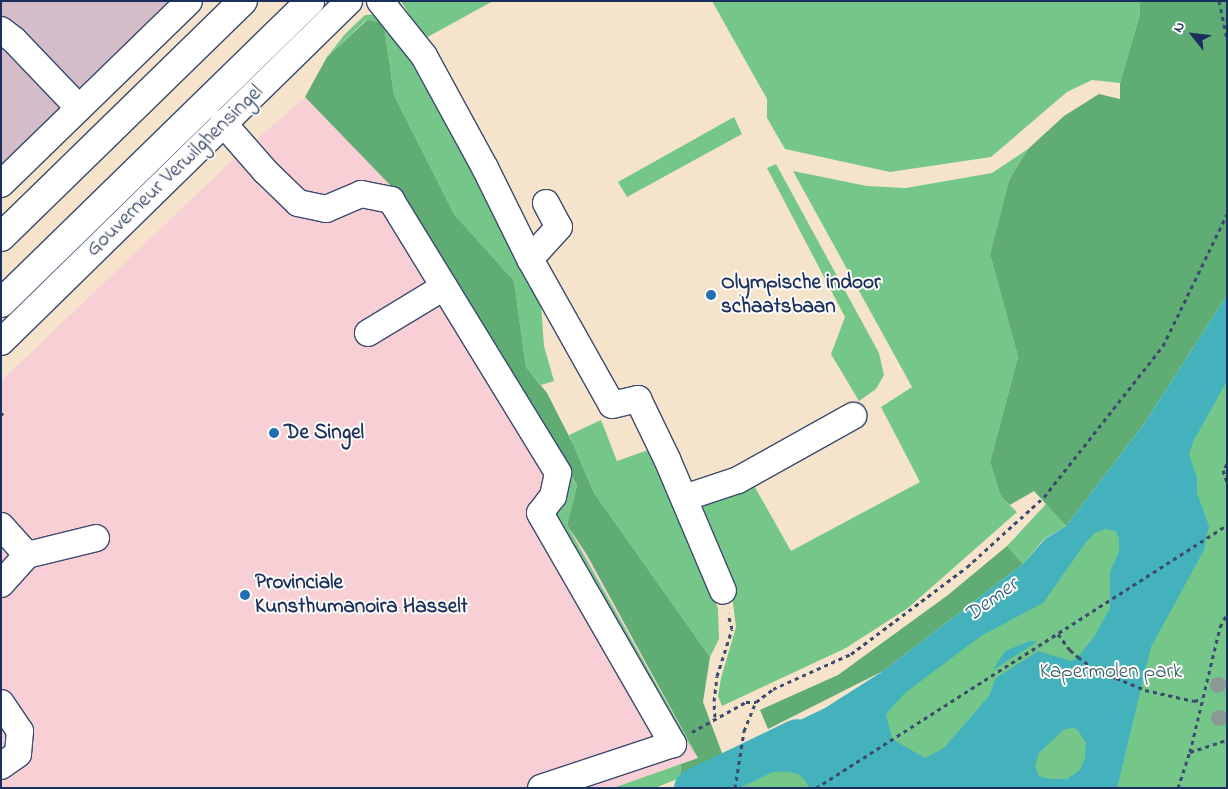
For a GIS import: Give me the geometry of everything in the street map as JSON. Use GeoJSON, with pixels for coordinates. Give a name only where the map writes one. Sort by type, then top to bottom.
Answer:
{"type":"FeatureCollection","features":[{"type":"Feature","properties":{"kind":"highway"},"geometry":{"type":"LineString","coordinates":[[1,237],[243,1]]}},
{"type":"Feature","properties":{"kind":"highway","name":"Gouverneur Verwilghensingel"},"geometry":{"type":"LineString","coordinates":[[1,303],[310,1]]}},
{"type":"Feature","properties":{"kind":"street"},"geometry":{"type":"LineString","coordinates":[[1,184],[189,1]]}},
{"type":"Feature","properties":{"kind":"street","name":"Gouverneur Verwilghensingel"},"geometry":{"type":"LineString","coordinates":[[1,342],[349,1]]}},
{"type":"Feature","properties":{"kind":"street"},"geometry":{"type":"LineString","coordinates":[[380,1],[424,56],[485,168],[530,259],[612,405],[638,399],[684,498],[723,591]]}},
{"type":"Feature","properties":{"kind":"street"},"geometry":{"type":"LineString","coordinates":[[1,30],[14,40],[79,108]]}},
{"type":"Feature","properties":{"kind":"street"},"geometry":{"type":"LineString","coordinates":[[223,123],[265,171],[298,203],[326,209],[361,194],[391,200],[558,474],[553,496],[540,514],[673,744],[541,788]]}},
{"type":"Feature","properties":{"kind":"street"},"geometry":{"type":"LineString","coordinates":[[530,259],[558,227],[546,203]]}},
{"type":"Feature","properties":{"kind":"street"},"geometry":{"type":"LineString","coordinates":[[368,333],[444,287]]}},
{"type":"Feature","properties":{"kind":"street"},"geometry":{"type":"LineString","coordinates":[[684,498],[738,480],[853,416]]}},
{"type":"Feature","properties":{"kind":"street"},"geometry":{"type":"LineString","coordinates":[[1,526],[27,555]]}},
{"type":"Feature","properties":{"kind":"street"},"geometry":{"type":"LineString","coordinates":[[1,584],[27,555],[96,538]]}},
{"type":"Feature","properties":{"kind":"street"},"geometry":{"type":"LineString","coordinates":[[1,703],[20,731],[18,754],[1,766]]}},
{"type":"Feature","properties":{"kind":"path"},"geometry":{"type":"LineString","coordinates":[[1219,1],[1227,38]]}},
{"type":"Feature","properties":{"kind":"path"},"geometry":{"type":"LineString","coordinates":[[735,788],[744,731],[756,702],[773,689],[851,654],[967,567],[1044,497],[1163,346],[1227,214]]}},
{"type":"Feature","properties":{"kind":"path"},"geometry":{"type":"LineString","coordinates":[[1227,464],[1223,470],[1227,482]]}},
{"type":"Feature","properties":{"kind":"path"},"geometry":{"type":"LineString","coordinates":[[816,788],[1226,527]]}},
{"type":"Feature","properties":{"kind":"path"},"geometry":{"type":"LineString","coordinates":[[715,717],[714,701],[717,676],[732,629],[723,591]]}},
{"type":"Feature","properties":{"kind":"path"},"geometry":{"type":"LineString","coordinates":[[1178,788],[1190,752],[1220,627],[1227,614]]}},
{"type":"Feature","properties":{"kind":"path"},"geometry":{"type":"LineString","coordinates":[[1058,634],[1070,650],[1092,667],[1145,690],[1194,702],[1202,699]]}},
{"type":"Feature","properties":{"kind":"path"},"geometry":{"type":"LineString","coordinates":[[673,744],[715,717],[746,702],[756,702]]}},
{"type":"Feature","properties":{"kind":"path"},"geometry":{"type":"LineString","coordinates":[[1190,752],[1227,740]]}},
{"type":"Feature","properties":{"kind":"shaded area"},"geometry":{"type":"Polygon","coordinates":[[[1,1],[174,1],[1,170],[1,1]]]}},
{"type":"Feature","properties":{"kind":"shaded area","name":"De Singel"},"geometry":{"type":"Polygon","coordinates":[[[305,97],[394,189],[488,348],[567,525],[587,555],[698,758],[613,788],[1,788],[1,381],[223,169],[305,97]]]}},
{"type":"Feature","properties":{"kind":"green space"},"geometry":{"type":"Polygon","coordinates":[[[401,1],[493,1],[424,39],[401,1]]]}},
{"type":"Feature","properties":{"kind":"green space"},"geometry":{"type":"Polygon","coordinates":[[[712,1],[1139,1],[1140,14],[1120,83],[1092,80],[1067,92],[991,157],[890,172],[785,149],[767,118],[767,99],[712,1]]]}},
{"type":"Feature","properties":{"kind":"green space"},"geometry":{"type":"Polygon","coordinates":[[[1139,1],[1227,1],[1227,295],[1144,424],[1066,526],[1034,491],[1010,505],[1001,497],[990,462],[1018,357],[990,254],[1009,180],[1028,149],[1064,116],[1099,94],[1120,99],[1120,83],[1140,14],[1139,1]]]}},
{"type":"Feature","properties":{"kind":"green space"},"geometry":{"type":"Polygon","coordinates":[[[379,14],[404,50],[540,290],[544,346],[554,381],[541,385],[526,367],[514,281],[454,214],[394,95],[385,32],[382,24],[366,20],[327,57],[345,34],[365,15],[379,14]]]}},
{"type":"Feature","properties":{"kind":"green space"},"geometry":{"type":"Polygon","coordinates":[[[367,20],[382,23],[394,95],[454,214],[514,281],[526,367],[547,393],[573,444],[594,493],[710,657],[703,702],[725,761],[680,778],[681,764],[698,758],[587,555],[567,525],[577,485],[498,347],[488,348],[394,189],[305,97],[327,57],[367,20]]]}},
{"type":"Feature","properties":{"kind":"green space"},"geometry":{"type":"Polygon","coordinates":[[[734,117],[742,134],[627,197],[618,182],[734,117]]]}},
{"type":"Feature","properties":{"kind":"green space"},"geometry":{"type":"Polygon","coordinates":[[[1028,149],[1009,180],[990,254],[1018,357],[990,462],[1001,497],[1017,512],[908,608],[846,648],[722,706],[718,696],[721,678],[736,627],[732,596],[695,503],[752,482],[791,551],[920,482],[881,407],[912,387],[793,171],[867,186],[906,188],[992,173],[1028,149]]]}},
{"type":"Feature","properties":{"kind":"green space"},"geometry":{"type":"Polygon","coordinates":[[[776,164],[879,353],[884,375],[876,389],[859,401],[831,354],[845,317],[767,168],[776,164]]]}},
{"type":"Feature","properties":{"kind":"green space"},"geometry":{"type":"Polygon","coordinates":[[[498,347],[577,485],[567,525],[698,758],[544,513],[557,496],[488,348],[498,347]]]}},
{"type":"Feature","properties":{"kind":"green space","name":"Kapermolen park"},"geometry":{"type":"Polygon","coordinates":[[[1227,369],[1227,788],[740,788],[1015,605],[1227,369]]]}},
{"type":"Feature","properties":{"kind":"green space"},"geometry":{"type":"Polygon","coordinates":[[[601,420],[617,461],[648,450],[718,608],[719,639],[710,657],[594,493],[569,435],[601,420]]]}},
{"type":"Feature","properties":{"kind":"green space"},"geometry":{"type":"Polygon","coordinates":[[[1046,504],[1066,526],[1044,539],[1023,564],[1007,546],[1046,504]]]}},
{"type":"Feature","properties":{"kind":"green space"},"geometry":{"type":"Polygon","coordinates":[[[1007,546],[1023,564],[883,671],[768,729],[760,710],[838,675],[948,595],[1007,546]]]}},
{"type":"Feature","properties":{"kind":"green space"},"geometry":{"type":"Polygon","coordinates":[[[681,764],[680,778],[655,788],[613,788],[681,764]]]}},
{"type":"Feature","properties":{"kind":"water"},"geometry":{"type":"Polygon","coordinates":[[[1227,295],[1227,381],[1194,440],[1189,454],[1197,478],[1197,493],[1209,526],[1204,550],[1151,647],[1117,788],[809,788],[805,780],[798,774],[789,772],[757,771],[746,777],[752,743],[825,708],[883,671],[1023,564],[1045,539],[1066,526],[1144,424],[1227,295]],[[1105,529],[1095,533],[1087,541],[1043,603],[981,636],[905,693],[886,714],[892,739],[925,758],[944,748],[989,696],[996,678],[1038,651],[1071,661],[1076,659],[1094,637],[1110,608],[1110,572],[1119,552],[1119,539],[1116,531],[1105,529]],[[1077,729],[1063,730],[1039,753],[1035,766],[1039,776],[1050,779],[1067,779],[1080,770],[1085,758],[1086,743],[1077,729]]]}},
{"type":"Feature","properties":{"kind":"water"},"geometry":{"type":"Polygon","coordinates":[[[1030,641],[1037,642],[993,670],[1005,651],[1030,641]]]}},
{"type":"Feature","properties":{"kind":"waterway","name":"Demer"},"geometry":{"type":"LineString","coordinates":[[693,788],[797,738]]}},
{"type":"Feature","properties":{"kind":"place","name":"Olympische indoor schaatsbaan"},"geometry":{"type":"Point","coordinates":[711,295]}},
{"type":"Feature","properties":{"kind":"place","name":"De Singel"},"geometry":{"type":"Point","coordinates":[274,433]}},
{"type":"Feature","properties":{"kind":"place","name":"Provinciale Kunsthumanoira Hasselt"},"geometry":{"type":"Point","coordinates":[245,595]}}]}
